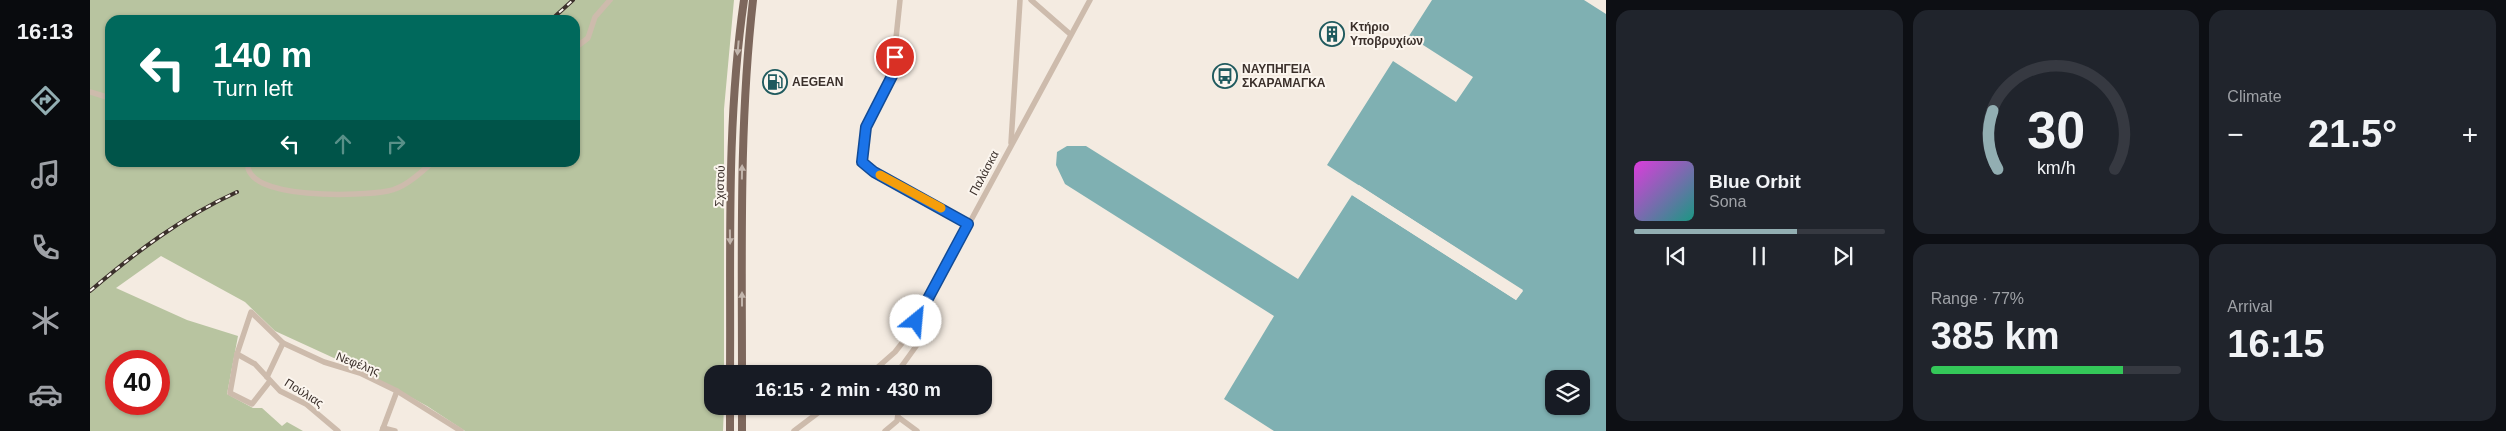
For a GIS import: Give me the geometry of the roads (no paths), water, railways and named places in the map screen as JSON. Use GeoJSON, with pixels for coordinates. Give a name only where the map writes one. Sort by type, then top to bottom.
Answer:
{"type":"FeatureCollection","features":[{"type":"Feature","properties":{"kind":"main road","name":"Σχιστού"},"geometry":{"type":"LineString","coordinates":[[730,365],[730,226],[733,136],[736,71],[744,0]]}},
{"type":"Feature","properties":{"kind":"main road","name":"Σχιστού"},"geometry":{"type":"LineString","coordinates":[[742,365],[743,136],[746,72],[753,0]]}},
{"type":"Feature","properties":{"kind":"main road"},"geometry":{"type":"LineString","coordinates":[[730,415],[730,431]]}},
{"type":"Feature","properties":{"kind":"main road"},"geometry":{"type":"LineString","coordinates":[[742,415],[742,431]]}},
{"type":"Feature","properties":{"kind":"street"},"geometry":{"type":"LineString","coordinates":[[580,44],[588,38],[595,17],[610,0]]}},
{"type":"Feature","properties":{"kind":"street"},"geometry":{"type":"LineString","coordinates":[[900,0],[892,76],[866,127],[862,162],[874,172],[968,224]]}},
{"type":"Feature","properties":{"kind":"street"},"geometry":{"type":"LineString","coordinates":[[1010,144],[1020,0]]}},
{"type":"Feature","properties":{"kind":"street"},"geometry":{"type":"LineString","coordinates":[[1031,0],[1070,34]]}},
{"type":"Feature","properties":{"kind":"street","name":"Παλάσκα"},"geometry":{"type":"LineString","coordinates":[[881,365],[896,352],[910,333],[1010,144],[1090,0]]}},
{"type":"Feature","properties":{"kind":"street"},"geometry":{"type":"LineString","coordinates":[[90,92],[105,96]]}},
{"type":"Feature","properties":{"kind":"street"},"geometry":{"type":"LineString","coordinates":[[247,167],[251,177],[265,185],[295,192],[329,194],[392,190],[403,186],[427,167]]}},
{"type":"Feature","properties":{"kind":"street","name":"Νεφέλης"},"geometry":{"type":"LineString","coordinates":[[237,354],[251,312],[282,343],[397,391],[461,431]]}},
{"type":"Feature","properties":{"kind":"street"},"geometry":{"type":"LineString","coordinates":[[902,365],[922,338],[910,333]]}},
{"type":"Feature","properties":{"kind":"street"},"geometry":{"type":"LineString","coordinates":[[237,354],[231,394],[252,404],[269,379],[282,343]]}},
{"type":"Feature","properties":{"kind":"street","name":"Πούλιας"},"geometry":{"type":"LineString","coordinates":[[237,354],[255,364],[280,391],[314,410],[338,431]]}},
{"type":"Feature","properties":{"kind":"street"},"geometry":{"type":"LineString","coordinates":[[395,431],[383,429],[397,391]]}},
{"type":"Feature","properties":{"kind":"street"},"geometry":{"type":"LineString","coordinates":[[794,431],[816,415]]}},
{"type":"Feature","properties":{"kind":"street"},"geometry":{"type":"LineString","coordinates":[[885,431],[893,426],[898,417],[917,431]]}},
{"type":"Feature","properties":{"kind":"street"},"geometry":{"type":"LineString","coordinates":[[804,424],[804,431]]}},
{"type":"Feature","properties":{"kind":"water"},"geometry":{"type":"Polygon","coordinates":[[[1432,0],[1584,0],[1606,14],[1606,431],[1274,431],[1224,399],[1274,316],[1065,184],[1056,165],[1057,152],[1067,146],[1086,146],[1298,279],[1352,195],[1516,300],[1523,290],[1327,165],[1393,61],[1456,102],[1473,77],[1409,36],[1432,0]]]}},
{"type":"Feature","properties":{"kind":"railway"},"geometry":{"type":"LineString","coordinates":[[556,15],[573,0]]}},
{"type":"Feature","properties":{"kind":"railway"},"geometry":{"type":"LineString","coordinates":[[90,291],[160,236],[197,213],[237,192]]}},
{"type":"Feature","properties":{"kind":"place","name":"Κτήριο Υποβρυχίων"},"geometry":{"type":"Point","coordinates":[1332,34]}},
{"type":"Feature","properties":{"kind":"place","name":"ΝΑΥΠΗΓΕΙΑ ΣΚΑΡΑΜΑΓΚΑ"},"geometry":{"type":"Point","coordinates":[1225,76]}},
{"type":"Feature","properties":{"kind":"place","name":"AEGEAN"},"geometry":{"type":"Point","coordinates":[775,82]}}]}
